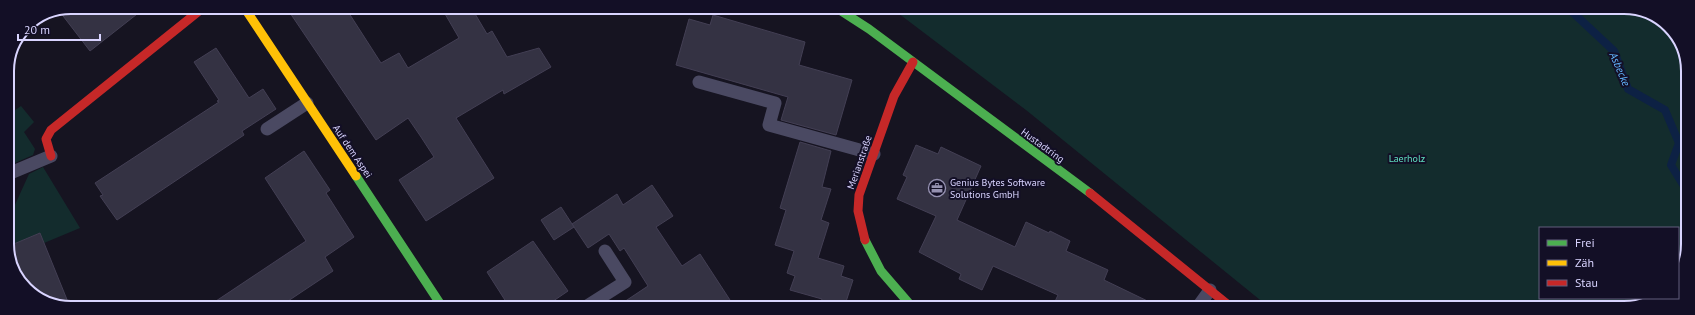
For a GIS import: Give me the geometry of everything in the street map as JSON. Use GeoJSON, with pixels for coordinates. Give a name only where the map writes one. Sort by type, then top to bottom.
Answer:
{"type":"FeatureCollection","features":[{"type":"Feature","properties":{"kind":"street"},"geometry":{"type":"LineString","coordinates":[[51,156],[46,139],[51,130],[195,14]]}},
{"type":"Feature","properties":{"kind":"street","name":"Auf dem Aspei"},"geometry":{"type":"LineString","coordinates":[[249,14],[438,301]]}},
{"type":"Feature","properties":{"kind":"street","name":"Hustadtring"},"geometry":{"type":"LineString","coordinates":[[846,14],[1072,180],[1223,301]]}},
{"type":"Feature","properties":{"kind":"street","name":"Merianstraße"},"geometry":{"type":"LineString","coordinates":[[906,301],[891,285],[875,263],[859,224],[857,206],[859,195],[894,96],[913,62]]}},
{"type":"Feature","properties":{"kind":"lane"},"geometry":{"type":"LineString","coordinates":[[699,82],[775,103],[769,125],[874,154]]}},
{"type":"Feature","properties":{"kind":"lane"},"geometry":{"type":"LineString","coordinates":[[267,129],[307,103]]}},
{"type":"Feature","properties":{"kind":"lane"},"geometry":{"type":"LineString","coordinates":[[14,171],[51,156]]}},
{"type":"Feature","properties":{"kind":"lane"},"geometry":{"type":"LineString","coordinates":[[595,301],[624,282],[605,251]]}},
{"type":"Feature","properties":{"kind":"lane"},"geometry":{"type":"LineString","coordinates":[[1202,301],[1210,290]]}},
{"type":"Feature","properties":{"kind":"green space","name":"Laerholz"},"geometry":{"type":"Polygon","coordinates":[[[899,14],[1631,14],[1646,18],[1661,28],[1669,36],[1680,60],[1681,251],[1679,258],[1679,227],[1539,227],[1539,299],[1639,299],[1635,300],[1261,301],[1026,110],[899,14]]]}},
{"type":"Feature","properties":{"kind":"green space"},"geometry":{"type":"Polygon","coordinates":[[[21,106],[34,122],[24,132],[35,149],[33,155],[14,163],[14,111],[21,106]]]}},
{"type":"Feature","properties":{"kind":"green space"},"geometry":{"type":"Polygon","coordinates":[[[43,167],[80,228],[44,243],[40,233],[14,244],[14,207],[29,174],[43,167]]]}},
{"type":"Feature","properties":{"kind":"building"},"geometry":{"type":"Polygon","coordinates":[[[137,14],[90,51],[62,15],[137,14]]]}},
{"type":"Feature","properties":{"kind":"building"},"geometry":{"type":"Polygon","coordinates":[[[291,14],[350,14],[381,63],[399,53],[408,68],[459,38],[445,14],[475,14],[487,34],[492,31],[507,57],[539,48],[551,67],[504,94],[503,90],[456,118],[494,178],[426,221],[399,180],[434,157],[408,118],[376,140],[291,14]]]}},
{"type":"Feature","properties":{"kind":"building"},"geometry":{"type":"Polygon","coordinates":[[[713,15],[805,42],[799,65],[852,80],[836,135],[781,120],[788,97],[676,65],[689,19],[710,25],[713,15]]]}},
{"type":"Feature","properties":{"kind":"building"},"geometry":{"type":"Polygon","coordinates":[[[216,48],[249,98],[263,89],[276,109],[242,131],[244,135],[117,220],[100,196],[103,195],[95,183],[219,102],[194,62],[216,48]]]}},
{"type":"Feature","properties":{"kind":"building"},"geometry":{"type":"Polygon","coordinates":[[[800,142],[831,151],[822,187],[831,189],[821,220],[829,223],[818,258],[844,266],[841,276],[853,280],[846,301],[821,301],[822,299],[790,290],[795,276],[787,273],[794,251],[775,245],[786,210],[780,208],[800,142]]]}},
{"type":"Feature","properties":{"kind":"building"},"geometry":{"type":"Polygon","coordinates":[[[916,145],[938,154],[941,147],[981,166],[957,220],[1015,247],[1026,222],[1049,233],[1050,231],[1070,241],[1066,251],[1108,270],[1104,280],[1148,301],[1055,301],[1058,295],[993,266],[982,290],[959,279],[961,274],[919,252],[936,216],[897,199],[907,177],[903,175],[916,145]]]}},
{"type":"Feature","properties":{"kind":"building"},"geometry":{"type":"Polygon","coordinates":[[[304,151],[330,190],[326,193],[354,237],[325,257],[333,271],[288,301],[216,301],[306,241],[265,178],[304,151]]]}},
{"type":"Feature","properties":{"kind":"building"},"geometry":{"type":"Polygon","coordinates":[[[652,185],[673,216],[656,227],[682,266],[700,254],[730,300],[626,301],[648,286],[624,248],[620,251],[609,234],[588,248],[572,224],[617,194],[623,205],[652,185]]]}},
{"type":"Feature","properties":{"kind":"building"},"geometry":{"type":"Polygon","coordinates":[[[561,207],[574,227],[554,240],[541,220],[561,207]]]}},
{"type":"Feature","properties":{"kind":"building"},"geometry":{"type":"Polygon","coordinates":[[[40,233],[68,301],[46,295],[36,289],[26,279],[17,262],[14,244],[40,233]]]}},
{"type":"Feature","properties":{"kind":"building"},"geometry":{"type":"Polygon","coordinates":[[[533,241],[568,291],[553,301],[506,301],[487,272],[533,241]]]}},
{"type":"Feature","properties":{"kind":"waterway","name":"Asbecke"},"geometry":{"type":"LineString","coordinates":[[1574,14],[1614,51],[1628,89],[1665,110],[1679,143],[1671,165],[1681,181]]}},
{"type":"Feature","properties":{"kind":"traffic: fast"},"geometry":{"type":"LineString","coordinates":[[846,14],[869,29],[1090,193]]}},
{"type":"Feature","properties":{"kind":"traffic: fast"},"geometry":{"type":"LineString","coordinates":[[356,176],[438,301]]}},
{"type":"Feature","properties":{"kind":"traffic: fast"},"geometry":{"type":"LineString","coordinates":[[865,240],[881,271],[907,301]]}},
{"type":"Feature","properties":{"kind":"traffic: slow"},"geometry":{"type":"LineString","coordinates":[[249,14],[356,176]]}},
{"type":"Feature","properties":{"kind":"traffic: jam"},"geometry":{"type":"LineString","coordinates":[[51,156],[46,139],[51,130],[195,14]]}},
{"type":"Feature","properties":{"kind":"traffic: jam"},"geometry":{"type":"LineString","coordinates":[[865,240],[858,211],[859,195],[894,96],[913,62]]}},
{"type":"Feature","properties":{"kind":"traffic: jam"},"geometry":{"type":"LineString","coordinates":[[1090,193],[1223,301]]}},
{"type":"Feature","properties":{"kind":"place","name":"Genius Bytes Software Solutions GmbH"},"geometry":{"type":"Point","coordinates":[937,188]}}]}
